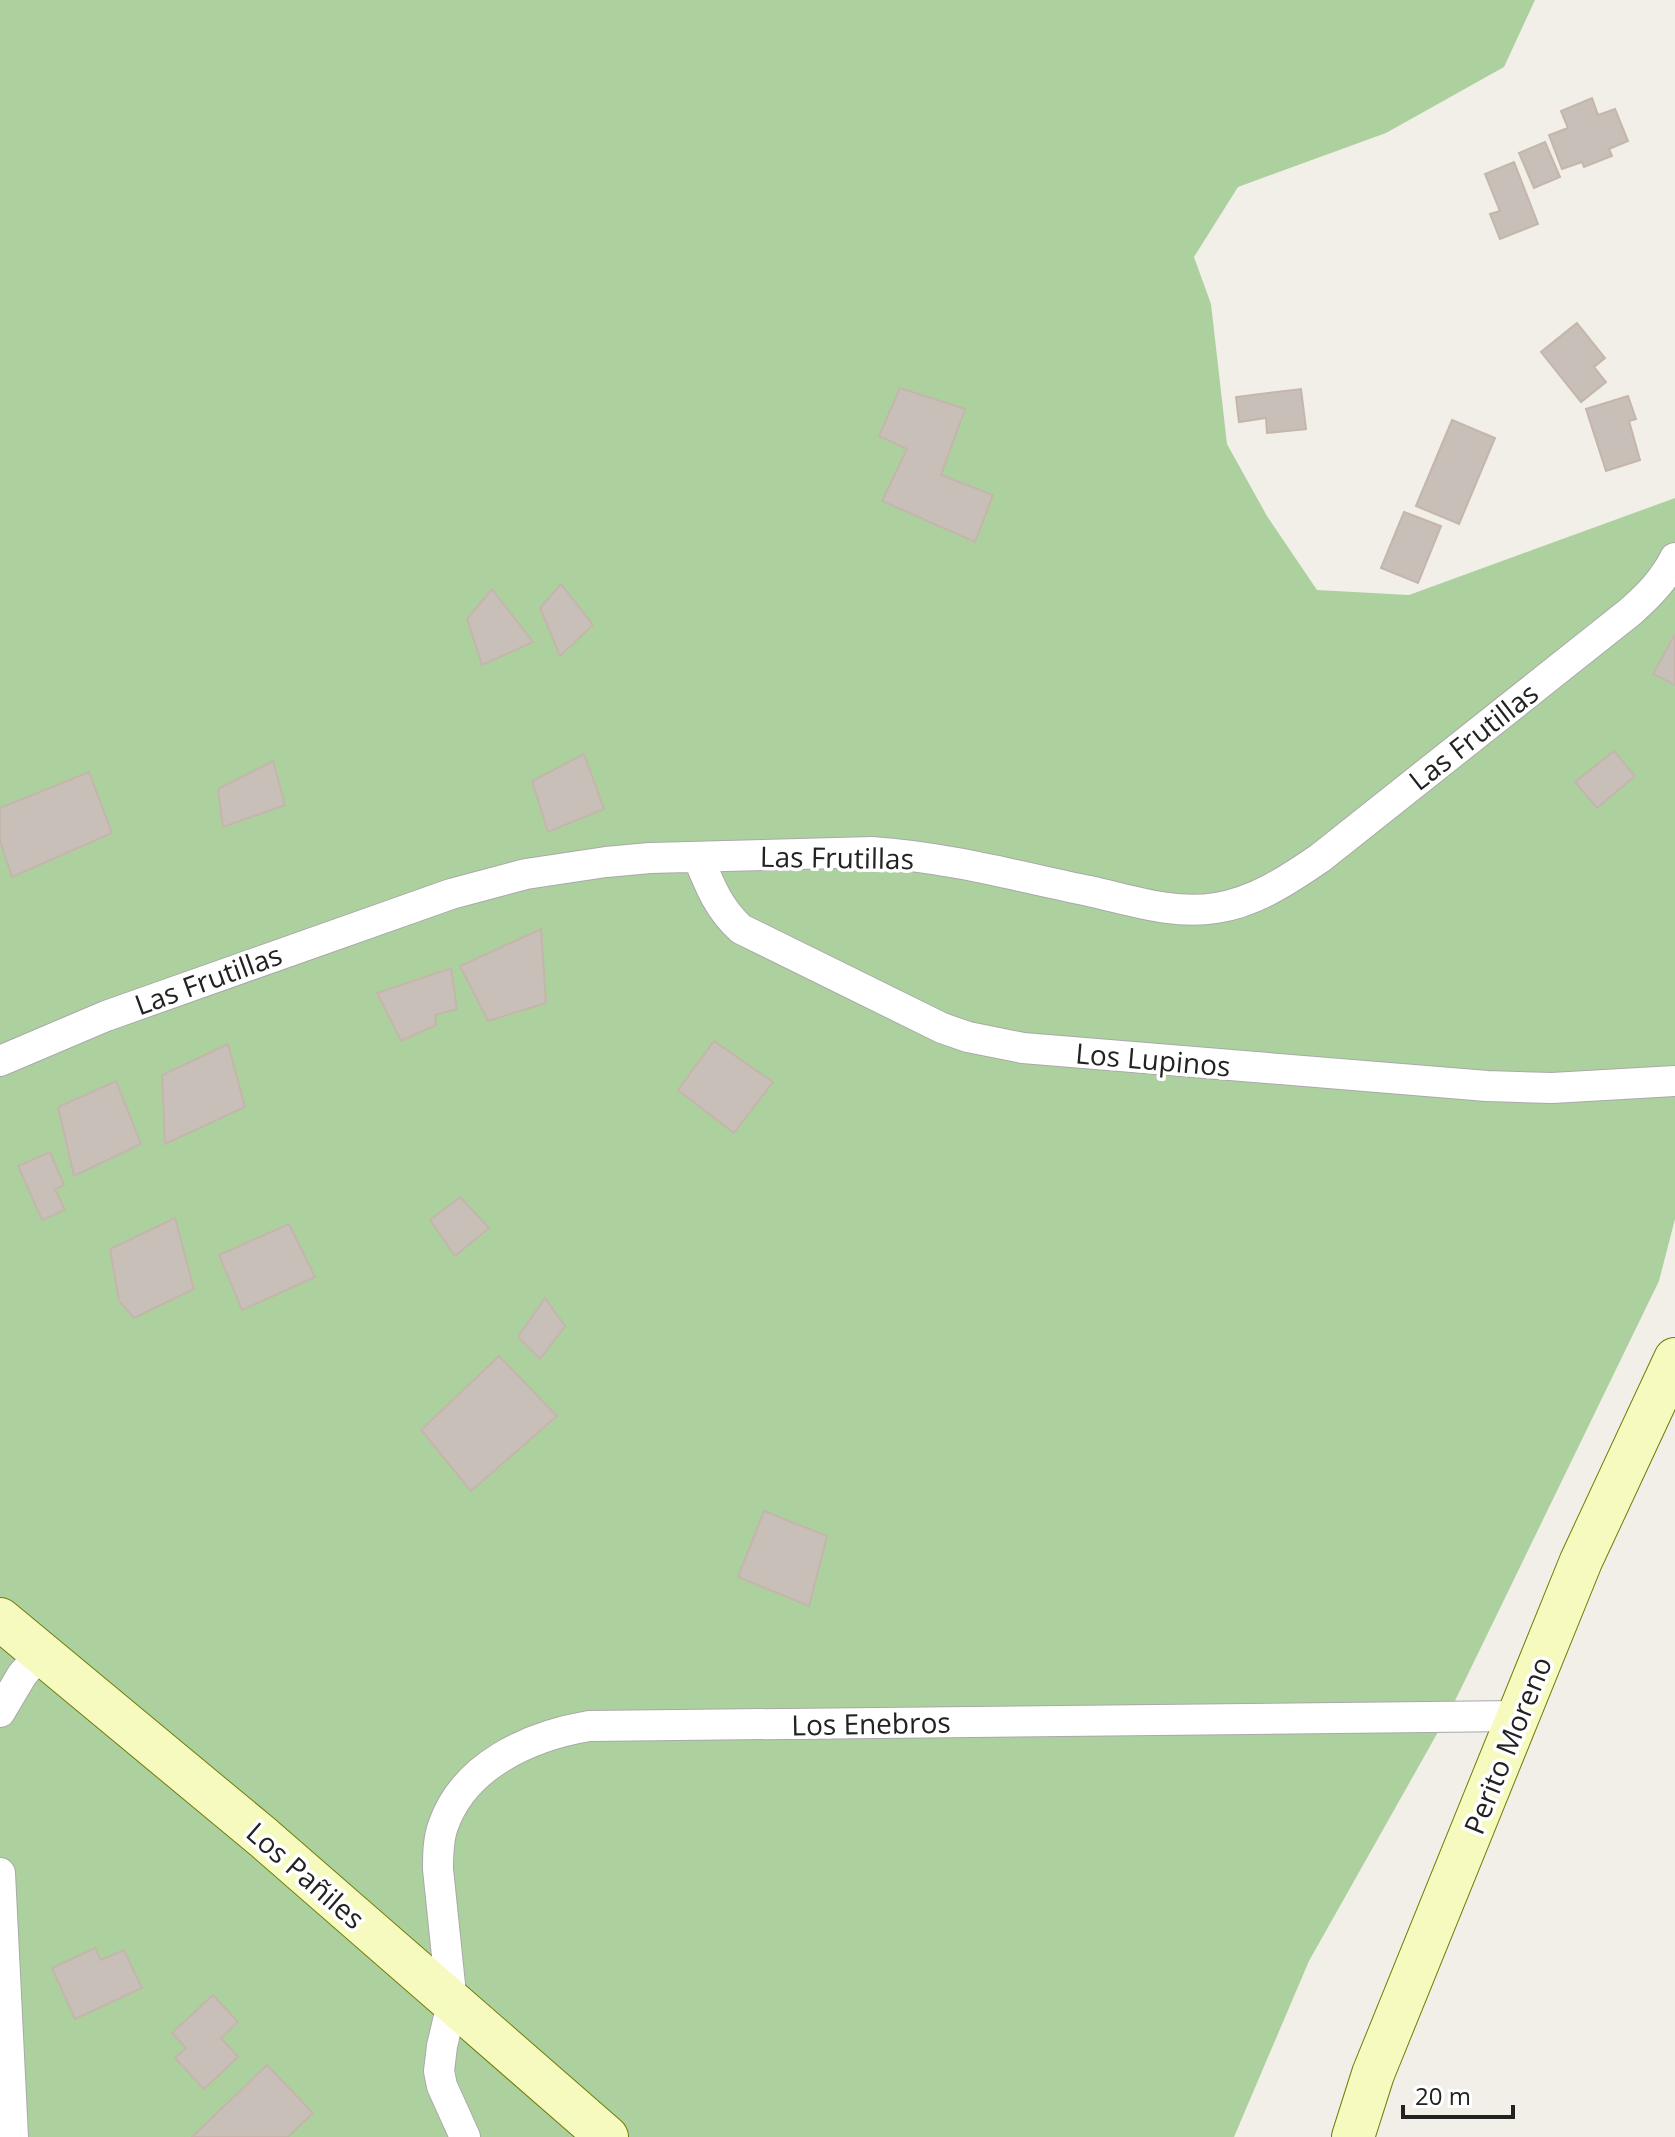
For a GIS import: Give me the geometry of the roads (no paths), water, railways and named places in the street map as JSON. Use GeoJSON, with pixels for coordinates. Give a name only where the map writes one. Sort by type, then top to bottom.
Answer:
{"type":"FeatureCollection","features":[{"type":"Feature","properties":{"kind":"main road","name":"Perito Moreno"},"geometry":{"type":"LineString","coordinates":[[1353,2137],[1373,2074],[1587,1547],[1675,1359]]}},
{"type":"Feature","properties":{"kind":"main road","name":"Los Pañiles"},"geometry":{"type":"LineString","coordinates":[[0,1619],[264,1838],[607,2137]]}},
{"type":"Feature","properties":{"kind":"street","name":"Las Frutillas"},"geometry":{"type":"LineString","coordinates":[[0,1061],[106,1016],[451,894],[565,867],[650,858],[872,852],[967,864],[1167,908],[1216,908],[1242,901],[1268,891],[1320,858],[1630,612],[1651,593],[1675,558]]}},
{"type":"Feature","properties":{"kind":"street","name":"Los Lupinos"},"geometry":{"type":"LineString","coordinates":[[698,857],[718,904],[741,929],[942,1028],[995,1043],[1487,1086],[1552,1088],[1675,1081]]}},
{"type":"Feature","properties":{"kind":"street"},"geometry":{"type":"LineString","coordinates":[[0,1712],[22,1675],[41,1653]]}},
{"type":"Feature","properties":{"kind":"street","name":"Los Enebros"},"geometry":{"type":"LineString","coordinates":[[465,2137],[442,2086],[439,2071],[452,2004],[438,1869],[442,1828],[450,1809],[476,1777],[509,1753],[547,1735],[589,1726],[1518,1716]]}},
{"type":"Feature","properties":{"kind":"street"},"geometry":{"type":"LineString","coordinates":[[0,1873],[13,2137]]}}]}
